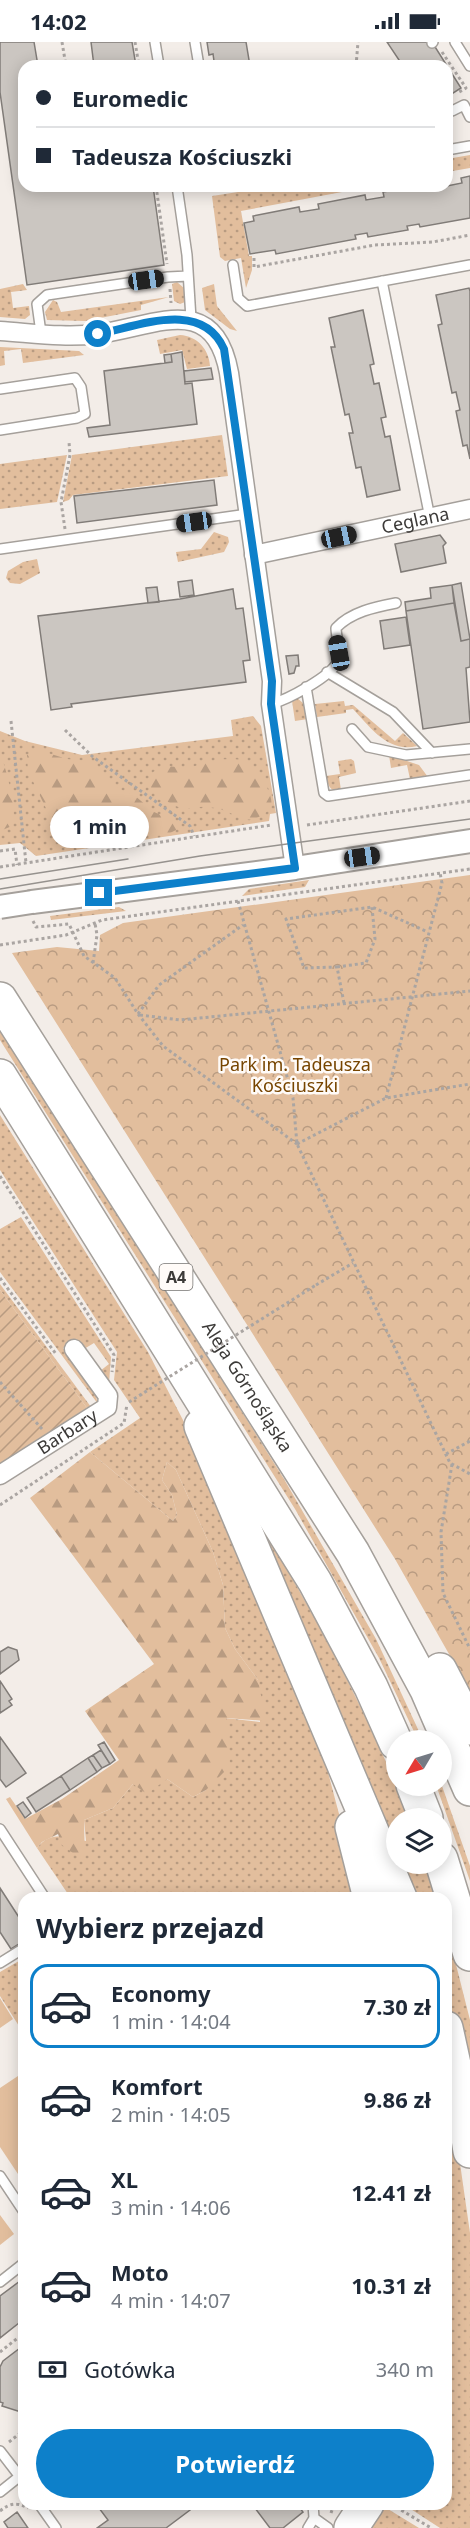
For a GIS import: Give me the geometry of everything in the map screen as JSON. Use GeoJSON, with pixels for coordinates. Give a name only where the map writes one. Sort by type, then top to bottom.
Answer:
{"type":"FeatureCollection","features":[{"type":"Feature","properties":{"kind":"highway","name":"Aleja Górnośląska"},"geometry":{"type":"LineString","coordinates":[[0,999],[353,1553],[427,1690],[470,1789]]}},
{"type":"Feature","properties":{"kind":"highway","name":"A4"},"geometry":{"type":"LineString","coordinates":[[0,1076],[159,1328],[315,1582],[390,1730]]}},
{"type":"Feature","properties":{"kind":"highway"},"geometry":{"type":"LineString","coordinates":[[159,1328],[397,1892]]}},
{"type":"Feature","properties":{"kind":"highway"},"geometry":{"type":"LineString","coordinates":[[353,1553],[428,1648],[470,1728]]}},
{"type":"Feature","properties":{"kind":"highway"},"geometry":{"type":"LineString","coordinates":[[328,1732],[368,1892]]}},
{"type":"Feature","properties":{"kind":"highway"},"geometry":{"type":"LineString","coordinates":[[446,1874],[451,1892]]}},
{"type":"Feature","properties":{"kind":"highway"},"geometry":{"type":"LineString","coordinates":[[452,1895],[470,1954]]}},
{"type":"Feature","properties":{"kind":"highway"},"geometry":{"type":"LineString","coordinates":[[452,2054],[470,2151]]}},
{"type":"Feature","properties":{"kind":"highway"},"geometry":{"type":"LineString","coordinates":[[351,2528],[363,2510]]}},
{"type":"Feature","properties":{"kind":"street"},"geometry":{"type":"LineString","coordinates":[[0,331],[91,334],[176,319],[190,320],[212,331],[225,354],[272,681],[271,704],[295,868]]}},
{"type":"Feature","properties":{"kind":"street","name":"Ceglana"},"geometry":{"type":"LineString","coordinates":[[254,555],[470,509]]}},
{"type":"Feature","properties":{"kind":"street"},"geometry":{"type":"LineString","coordinates":[[0,907],[32,912],[470,841]]}},
{"type":"Feature","properties":{"kind":"street","name":"Barbary"},"geometry":{"type":"LineString","coordinates":[[0,1475],[107,1407],[108,1396],[68,1355]]}},
{"type":"Feature","properties":{"kind":"lane"},"geometry":{"type":"LineString","coordinates":[[155,42],[158,60]]}},
{"type":"Feature","properties":{"kind":"lane"},"geometry":{"type":"LineString","coordinates":[[195,42],[198,60]]}},
{"type":"Feature","properties":{"kind":"lane"},"geometry":{"type":"LineString","coordinates":[[455,42],[470,66]]}},
{"type":"Feature","properties":{"kind":"lane"},"geometry":{"type":"LineString","coordinates":[[453,110],[464,105],[470,117]]}},
{"type":"Feature","properties":{"kind":"lane"},"geometry":{"type":"LineString","coordinates":[[453,149],[470,146]]}},
{"type":"Feature","properties":{"kind":"lane"},"geometry":{"type":"LineString","coordinates":[[178,192],[188,276],[190,320]]}},
{"type":"Feature","properties":{"kind":"lane"},"geometry":{"type":"LineString","coordinates":[[232,265],[238,298],[247,306],[470,265]]}},
{"type":"Feature","properties":{"kind":"lane"},"geometry":{"type":"LineString","coordinates":[[41,333],[37,304],[47,295],[188,276]]}},
{"type":"Feature","properties":{"kind":"lane"},"geometry":{"type":"LineString","coordinates":[[382,281],[430,518]]}},
{"type":"Feature","properties":{"kind":"lane"},"geometry":{"type":"LineString","coordinates":[[0,389],[75,378],[81,387],[85,414],[77,418],[0,430]]}},
{"type":"Feature","properties":{"kind":"lane"},"geometry":{"type":"LineString","coordinates":[[0,549],[248,514]]}},
{"type":"Feature","properties":{"kind":"lane"},"geometry":{"type":"LineString","coordinates":[[271,704],[289,699],[327,672],[338,660],[336,628],[341,622],[368,609],[396,603]]}},
{"type":"Feature","properties":{"kind":"lane"},"geometry":{"type":"LineString","coordinates":[[327,672],[393,712],[432,753]]}},
{"type":"Feature","properties":{"kind":"lane"},"geometry":{"type":"LineString","coordinates":[[306,687],[324,793],[328,796],[470,775]]}},
{"type":"Feature","properties":{"kind":"lane"},"geometry":{"type":"LineString","coordinates":[[352,729],[373,749],[385,749],[406,755],[470,749]]}},
{"type":"Feature","properties":{"kind":"lane"},"geometry":{"type":"LineString","coordinates":[[0,1829],[41,1892]]}},
{"type":"Feature","properties":{"kind":"lane"},"geometry":{"type":"LineString","coordinates":[[0,1963],[18,1952]]}},
{"type":"Feature","properties":{"kind":"lane"},"geometry":{"type":"LineString","coordinates":[[0,2176],[18,2203]]}},
{"type":"Feature","properties":{"kind":"lane"},"geometry":{"type":"LineString","coordinates":[[0,2282],[18,2268]]}},
{"type":"Feature","properties":{"kind":"lane"},"geometry":{"type":"LineString","coordinates":[[0,2451],[18,2474]]}},
{"type":"Feature","properties":{"kind":"lane"},"geometry":{"type":"LineString","coordinates":[[0,2492],[18,2481]]}},
{"type":"Feature","properties":{"kind":"lane"},"geometry":{"type":"LineString","coordinates":[[39,2510],[56,2528]]}},
{"type":"Feature","properties":{"kind":"lane"},"geometry":{"type":"LineString","coordinates":[[308,2528],[315,2518],[314,2510]]}},
{"type":"Feature","properties":{"kind":"lane"},"geometry":{"type":"LineString","coordinates":[[315,2518],[328,2528]]}},
{"type":"Feature","properties":{"kind":"path"},"geometry":{"type":"LineString","coordinates":[[62,42],[65,60]]}},
{"type":"Feature","properties":{"kind":"path"},"geometry":{"type":"LineString","coordinates":[[135,42],[138,60]]}},
{"type":"Feature","properties":{"kind":"path"},"geometry":{"type":"LineString","coordinates":[[356,60],[358,42]]}},
{"type":"Feature","properties":{"kind":"path"},"geometry":{"type":"LineString","coordinates":[[434,43],[446,60]]}},
{"type":"Feature","properties":{"kind":"path"},"geometry":{"type":"LineString","coordinates":[[453,70],[466,88],[456,94]]}},
{"type":"Feature","properties":{"kind":"path"},"geometry":{"type":"LineString","coordinates":[[254,258],[254,267],[375,245],[433,242],[470,235]]}},
{"type":"Feature","properties":{"kind":"path"},"geometry":{"type":"LineString","coordinates":[[67,540],[61,502],[70,455],[69,442]]}},
{"type":"Feature","properties":{"kind":"path"},"geometry":{"type":"LineString","coordinates":[[11,721],[26,863]]}},
{"type":"Feature","properties":{"kind":"path"},"geometry":{"type":"LineString","coordinates":[[65,730],[93,757],[190,826],[194,836]]}},
{"type":"Feature","properties":{"kind":"path"},"geometry":{"type":"LineString","coordinates":[[308,834],[307,824],[470,801]]}},
{"type":"Feature","properties":{"kind":"path"},"geometry":{"type":"LineString","coordinates":[[0,867],[272,825],[274,831]]}},
{"type":"Feature","properties":{"kind":"path"},"geometry":{"type":"LineString","coordinates":[[0,851],[15,849],[17,865]]}},
{"type":"Feature","properties":{"kind":"path"},"geometry":{"type":"LineString","coordinates":[[0,945],[58,937],[95,923],[470,869]]}},
{"type":"Feature","properties":{"kind":"path"},"geometry":{"type":"LineString","coordinates":[[386,1098],[410,998],[442,883],[440,873]]}},
{"type":"Feature","properties":{"kind":"path"},"geometry":{"type":"LineString","coordinates":[[238,902],[294,1098],[297,1144],[446,1454],[452,1464],[470,1474]]}},
{"type":"Feature","properties":{"kind":"path"},"geometry":{"type":"LineString","coordinates":[[372,907],[375,939],[366,963],[304,968],[286,920],[372,907],[428,932]]}},
{"type":"Feature","properties":{"kind":"path"},"geometry":{"type":"LineString","coordinates":[[32,912],[36,927],[69,924],[84,956],[115,978],[138,1014],[163,1046],[297,1144]]}},
{"type":"Feature","properties":{"kind":"path"},"geometry":{"type":"LineString","coordinates":[[93,963],[97,935],[95,923]]}},
{"type":"Feature","properties":{"kind":"path"},"geometry":{"type":"LineString","coordinates":[[138,1014],[159,985],[244,925]]}},
{"type":"Feature","properties":{"kind":"path"},"geometry":{"type":"LineString","coordinates":[[337,967],[344,1003]]}},
{"type":"Feature","properties":{"kind":"path"},"geometry":{"type":"LineString","coordinates":[[138,1014],[180,1020],[268,1009],[470,991]]}},
{"type":"Feature","properties":{"kind":"path"},"geometry":{"type":"LineString","coordinates":[[297,1144],[386,1098],[470,1084]]}},
{"type":"Feature","properties":{"kind":"path"},"geometry":{"type":"LineString","coordinates":[[0,1176],[107,1344]]}},
{"type":"Feature","properties":{"kind":"path"},"geometry":{"type":"LineString","coordinates":[[0,1505],[124,1423],[129,1402],[353,1263]]}},
{"type":"Feature","properties":{"kind":"path"},"geometry":{"type":"LineString","coordinates":[[0,1278],[68,1355]]}},
{"type":"Feature","properties":{"kind":"path"},"geometry":{"type":"LineString","coordinates":[[0,1382],[45,1432],[37,1437]]}},
{"type":"Feature","properties":{"kind":"path"},"geometry":{"type":"LineString","coordinates":[[446,1454],[470,1441]]}},
{"type":"Feature","properties":{"kind":"path"},"geometry":{"type":"LineString","coordinates":[[452,1464],[441,1532],[443,1593],[470,1649]]}},
{"type":"Feature","properties":{"kind":"path"},"geometry":{"type":"LineString","coordinates":[[0,2352],[18,2338]]}},
{"type":"Feature","properties":{"kind":"path"},"geometry":{"type":"LineString","coordinates":[[0,2511],[8,2505],[18,2503]]}},
{"type":"Feature","properties":{"kind":"path"},"geometry":{"type":"LineString","coordinates":[[401,2510],[430,2528]]}},
{"type":"Feature","properties":{"kind":"green space"},"geometry":{"type":"Polygon","coordinates":[[[470,155],[470,168],[453,171],[453,158],[470,155]]]}},
{"type":"Feature","properties":{"kind":"green space"},"geometry":{"type":"Polygon","coordinates":[[[238,192],[342,192],[241,211],[249,256],[252,256],[252,270],[246,288],[241,258],[225,261],[220,257],[212,196],[238,192]]]}},
{"type":"Feature","properties":{"kind":"green space"},"geometry":{"type":"Polygon","coordinates":[[[177,282],[185,289],[185,302],[180,304],[174,301],[172,284],[177,282]]]}},
{"type":"Feature","properties":{"kind":"green space"},"geometry":{"type":"Polygon","coordinates":[[[23,284],[27,290],[11,292],[13,308],[29,306],[30,315],[25,319],[0,317],[0,289],[23,284]]]}},
{"type":"Feature","properties":{"kind":"green space"},"geometry":{"type":"Polygon","coordinates":[[[214,284],[217,306],[237,331],[230,329],[205,310],[202,288],[214,284]]]}},
{"type":"Feature","properties":{"kind":"green space"},"geometry":{"type":"Polygon","coordinates":[[[169,297],[141,305],[141,310],[85,321],[47,320],[45,312],[53,300],[57,302],[61,312],[169,297]]]}},
{"type":"Feature","properties":{"kind":"green space"},"geometry":{"type":"Polygon","coordinates":[[[180,335],[192,338],[201,344],[205,349],[210,366],[187,369],[182,350],[160,354],[157,340],[180,335]]]}},
{"type":"Feature","properties":{"kind":"green space"},"geometry":{"type":"Polygon","coordinates":[[[0,347],[79,351],[84,355],[23,363],[21,349],[4,351],[5,365],[0,366],[0,347]]]}},
{"type":"Feature","properties":{"kind":"green space"},"geometry":{"type":"Polygon","coordinates":[[[222,435],[228,476],[73,495],[69,500],[63,502],[72,455],[222,435]]]}},
{"type":"Feature","properties":{"kind":"green space"},"geometry":{"type":"Polygon","coordinates":[[[67,455],[57,502],[0,509],[0,464],[67,455]]]}},
{"type":"Feature","properties":{"kind":"green space"},"geometry":{"type":"Polygon","coordinates":[[[214,532],[228,537],[229,542],[224,552],[178,562],[176,552],[201,549],[214,532]]]}},
{"type":"Feature","properties":{"kind":"green space"},"geometry":{"type":"Polygon","coordinates":[[[37,559],[40,573],[20,584],[10,583],[6,578],[8,571],[23,562],[37,559]]]}},
{"type":"Feature","properties":{"kind":"green space"},"geometry":{"type":"Polygon","coordinates":[[[297,698],[303,703],[308,719],[295,721],[292,701],[297,698]]]}},
{"type":"Feature","properties":{"kind":"green space"},"geometry":{"type":"Polygon","coordinates":[[[344,701],[345,706],[353,705],[395,741],[403,733],[417,746],[397,746],[389,742],[374,731],[353,709],[346,710],[346,713],[317,717],[315,704],[344,701]]]}},
{"type":"Feature","properties":{"kind":"green space"},"geometry":{"type":"Polygon","coordinates":[[[253,716],[261,726],[276,813],[270,814],[269,821],[36,856],[20,843],[0,845],[0,731],[25,741],[82,755],[233,736],[231,720],[253,716]]]}},
{"type":"Feature","properties":{"kind":"green space"},"geometry":{"type":"Polygon","coordinates":[[[35,749],[67,759],[88,761],[119,789],[134,795],[154,812],[173,820],[178,829],[168,834],[129,837],[90,846],[71,844],[55,827],[28,771],[27,755],[35,749]]]}},
{"type":"Feature","properties":{"kind":"green space"},"geometry":{"type":"Polygon","coordinates":[[[0,752],[14,810],[12,826],[0,831],[0,752]]]}},
{"type":"Feature","properties":{"kind":"green space"},"geometry":{"type":"Polygon","coordinates":[[[389,755],[419,765],[428,777],[410,779],[407,765],[391,768],[389,755]]]}},
{"type":"Feature","properties":{"kind":"green space"},"geometry":{"type":"Polygon","coordinates":[[[220,759],[241,760],[249,764],[268,789],[272,802],[271,808],[255,819],[248,820],[215,808],[180,807],[157,795],[149,783],[153,772],[165,766],[188,768],[220,759]]]}},
{"type":"Feature","properties":{"kind":"green space"},"geometry":{"type":"Polygon","coordinates":[[[351,759],[354,761],[356,773],[339,777],[341,790],[332,789],[326,776],[340,774],[338,761],[351,759]]]}},
{"type":"Feature","properties":{"kind":"green space","name":"Park im. Tadeusza Kościuszki"},"geometry":{"type":"Polygon","coordinates":[[[470,875],[470,1691],[395,1559],[12,953],[57,947],[99,951],[100,935],[123,923],[470,875]]]}},
{"type":"Feature","properties":{"kind":"green space"},"geometry":{"type":"Polygon","coordinates":[[[309,880],[305,887],[242,896],[249,889],[309,880]]]}},
{"type":"Feature","properties":{"kind":"green space"},"geometry":{"type":"Polygon","coordinates":[[[119,907],[126,911],[51,920],[50,916],[119,907]]]}},
{"type":"Feature","properties":{"kind":"green space"},"geometry":{"type":"Polygon","coordinates":[[[0,1026],[284,1479],[376,1639],[418,1730],[413,1730],[379,1658],[295,1509],[0,1040],[0,1026]]]}},
{"type":"Feature","properties":{"kind":"green space"},"geometry":{"type":"Polygon","coordinates":[[[0,1115],[148,1352],[203,1459],[325,1761],[360,1892],[67,1892],[37,1848],[42,1842],[60,1836],[86,1841],[84,1820],[113,1808],[133,1784],[167,1779],[193,1797],[206,1790],[225,1718],[260,1722],[258,1680],[235,1649],[225,1628],[223,1585],[213,1552],[176,1470],[167,1462],[162,1480],[172,1495],[177,1515],[173,1521],[90,1452],[140,1418],[114,1380],[117,1352],[0,1170],[0,1115]]]}},
{"type":"Feature","properties":{"kind":"green space"},"geometry":{"type":"Polygon","coordinates":[[[21,1217],[111,1357],[109,1383],[100,1371],[109,1364],[94,1343],[84,1349],[76,1339],[63,1348],[95,1393],[98,1404],[0,1272],[0,1229],[21,1217]]]}},
{"type":"Feature","properties":{"kind":"green space"},"geometry":{"type":"Polygon","coordinates":[[[0,1284],[94,1411],[53,1434],[51,1431],[87,1408],[0,1290],[0,1284]]]}},
{"type":"Feature","properties":{"kind":"green space"},"geometry":{"type":"Polygon","coordinates":[[[0,1290],[87,1408],[0,1464],[0,1290]]]}},
{"type":"Feature","properties":{"kind":"green space"},"geometry":{"type":"Polygon","coordinates":[[[90,1452],[173,1521],[177,1515],[172,1495],[162,1480],[167,1462],[176,1470],[213,1552],[223,1585],[225,1628],[235,1649],[258,1680],[266,1721],[226,1718],[230,1766],[206,1790],[193,1797],[167,1779],[147,1794],[133,1784],[113,1808],[84,1820],[85,1862],[62,1845],[58,1834],[42,1842],[37,1848],[6,1799],[10,1797],[25,1819],[62,1799],[119,1760],[85,1711],[154,1664],[30,1498],[90,1452]]]}},
{"type":"Feature","properties":{"kind":"green space"},"geometry":{"type":"Polygon","coordinates":[[[247,1503],[315,1619],[375,1736],[386,1761],[386,1796],[401,1796],[406,1808],[386,1808],[386,1839],[247,1503]]]}},
{"type":"Feature","properties":{"kind":"green space"},"geometry":{"type":"Polygon","coordinates":[[[440,1796],[446,1796],[450,1808],[444,1808],[440,1796]]]}},
{"type":"Feature","properties":{"kind":"green space"},"geometry":{"type":"Polygon","coordinates":[[[452,1814],[470,1866],[470,1881],[452,1830],[452,1814]]]}},
{"type":"Feature","properties":{"kind":"green space"},"geometry":{"type":"Polygon","coordinates":[[[400,1874],[430,1874],[435,1892],[408,1892],[400,1874]]]}},
{"type":"Feature","properties":{"kind":"green space"},"geometry":{"type":"Polygon","coordinates":[[[452,1949],[470,2020],[470,2094],[452,2019],[452,1949]]]}},
{"type":"Feature","properties":{"kind":"green space"},"geometry":{"type":"Polygon","coordinates":[[[18,1962],[18,2024],[0,1996],[0,1972],[18,1962]]]}},
{"type":"Feature","properties":{"kind":"green space"},"geometry":{"type":"Polygon","coordinates":[[[0,1998],[13,2019],[0,2028],[0,1998]]]}},
{"type":"Feature","properties":{"kind":"green space"},"geometry":{"type":"Polygon","coordinates":[[[18,2076],[18,2174],[0,2147],[0,2088],[18,2076]]]}},
{"type":"Feature","properties":{"kind":"green space"},"geometry":{"type":"Polygon","coordinates":[[[452,2108],[470,2233],[470,2528],[440,2528],[412,2510],[452,2510],[452,2108]]]}},
{"type":"Feature","properties":{"kind":"green space"},"geometry":{"type":"Polygon","coordinates":[[[0,2215],[14,2234],[0,2245],[0,2215]]]}},
{"type":"Feature","properties":{"kind":"green space"},"geometry":{"type":"Polygon","coordinates":[[[376,2510],[390,2510],[419,2528],[363,2528],[376,2510]]]}},
{"type":"Feature","properties":{"kind":"building"},"geometry":{"type":"Polygon","coordinates":[[[0,42],[34,42],[37,60],[18,60],[18,192],[154,192],[164,265],[27,285],[0,92],[0,42]]]}},
{"type":"Feature","properties":{"kind":"building"},"geometry":{"type":"Polygon","coordinates":[[[91,42],[132,42],[135,60],[93,60],[91,42]]]}},
{"type":"Feature","properties":{"kind":"building"},"geometry":{"type":"Polygon","coordinates":[[[207,42],[246,42],[249,60],[214,60],[213,54],[209,55],[207,42]]]}},
{"type":"Feature","properties":{"kind":"building"},"geometry":{"type":"Polygon","coordinates":[[[387,42],[432,42],[443,60],[399,60],[387,42]]]}},
{"type":"Feature","properties":{"kind":"building"},"geometry":{"type":"Polygon","coordinates":[[[453,75],[461,88],[453,93],[453,75]]]}},
{"type":"Feature","properties":{"kind":"building"},"geometry":{"type":"Polygon","coordinates":[[[470,176],[470,218],[420,227],[419,224],[407,226],[408,230],[368,237],[367,233],[355,235],[356,239],[276,254],[275,250],[250,254],[244,223],[254,221],[253,216],[299,207],[300,212],[319,209],[318,204],[365,195],[366,200],[384,197],[383,192],[453,192],[453,185],[462,183],[461,178],[470,176]]]}},
{"type":"Feature","properties":{"kind":"building"},"geometry":{"type":"Polygon","coordinates":[[[469,288],[470,459],[467,445],[463,446],[456,411],[460,410],[456,392],[452,393],[438,325],[442,324],[436,295],[469,288]]]}},
{"type":"Feature","properties":{"kind":"building"},"geometry":{"type":"Polygon","coordinates":[[[363,310],[374,364],[370,365],[374,384],[379,383],[386,417],[381,418],[385,437],[390,436],[400,490],[367,497],[361,467],[356,468],[349,433],[353,433],[349,414],[345,415],[331,347],[335,347],[329,318],[363,310]]]}},
{"type":"Feature","properties":{"kind":"building"},"geometry":{"type":"Polygon","coordinates":[[[182,352],[185,384],[192,383],[197,424],[89,437],[87,428],[110,425],[104,371],[172,362],[171,354],[182,352]]]}},
{"type":"Feature","properties":{"kind":"building"},"geometry":{"type":"Polygon","coordinates":[[[171,354],[172,362],[165,363],[164,355],[171,354]]]}},
{"type":"Feature","properties":{"kind":"building"},"geometry":{"type":"Polygon","coordinates":[[[211,368],[213,379],[185,382],[184,371],[211,368]]]}},
{"type":"Feature","properties":{"kind":"building"},"geometry":{"type":"Polygon","coordinates":[[[214,480],[217,505],[77,523],[74,496],[214,480]]]}},
{"type":"Feature","properties":{"kind":"building"},"geometry":{"type":"Polygon","coordinates":[[[440,535],[446,543],[443,546],[446,563],[401,572],[395,544],[440,535]]]}},
{"type":"Feature","properties":{"kind":"building"},"geometry":{"type":"Polygon","coordinates":[[[192,580],[194,595],[180,597],[178,582],[192,580]]]}},
{"type":"Feature","properties":{"kind":"building"},"geometry":{"type":"Polygon","coordinates":[[[461,583],[470,639],[461,641],[452,585],[461,583]]]}},
{"type":"Feature","properties":{"kind":"building"},"geometry":{"type":"Polygon","coordinates":[[[452,585],[454,603],[406,611],[405,602],[431,598],[430,588],[452,585]]]}},
{"type":"Feature","properties":{"kind":"building"},"geometry":{"type":"Polygon","coordinates":[[[157,587],[159,602],[148,603],[146,588],[157,587]]]}},
{"type":"Feature","properties":{"kind":"building"},"geometry":{"type":"Polygon","coordinates":[[[233,589],[236,609],[243,608],[250,660],[243,661],[246,682],[71,704],[72,707],[51,710],[38,616],[180,599],[233,589]]]}},
{"type":"Feature","properties":{"kind":"building"},"geometry":{"type":"Polygon","coordinates":[[[454,603],[461,641],[470,639],[470,667],[466,668],[470,722],[423,729],[406,611],[454,603]]]}},
{"type":"Feature","properties":{"kind":"building"},"geometry":{"type":"Polygon","coordinates":[[[406,617],[410,645],[384,649],[380,621],[406,617]]]}},
{"type":"Feature","properties":{"kind":"building"},"geometry":{"type":"Polygon","coordinates":[[[298,655],[299,666],[296,666],[294,673],[289,674],[286,656],[298,655]]]}},
{"type":"Feature","properties":{"kind":"building"},"geometry":{"type":"Polygon","coordinates":[[[8,1647],[17,1650],[19,1660],[0,1674],[0,1652],[8,1647]]]}},
{"type":"Feature","properties":{"kind":"building"},"geometry":{"type":"Polygon","coordinates":[[[0,1681],[12,1699],[9,1701],[12,1705],[0,1713],[0,1681]]]}},
{"type":"Feature","properties":{"kind":"building"},"geometry":{"type":"Polygon","coordinates":[[[0,1737],[26,1773],[6,1787],[0,1779],[0,1737]]]}},
{"type":"Feature","properties":{"kind":"building"},"geometry":{"type":"Polygon","coordinates":[[[104,1742],[115,1760],[110,1764],[98,1745],[104,1742]]]}},
{"type":"Feature","properties":{"kind":"building"},"geometry":{"type":"Polygon","coordinates":[[[101,1750],[110,1764],[102,1768],[93,1755],[101,1750]]]}},
{"type":"Feature","properties":{"kind":"building"},"geometry":{"type":"Polygon","coordinates":[[[93,1755],[102,1768],[97,1772],[88,1758],[93,1755]]]}},
{"type":"Feature","properties":{"kind":"building"},"geometry":{"type":"Polygon","coordinates":[[[88,1758],[97,1772],[70,1790],[61,1776],[88,1758]]]}},
{"type":"Feature","properties":{"kind":"building"},"geometry":{"type":"Polygon","coordinates":[[[61,1776],[70,1790],[36,1812],[27,1798],[61,1776]]]}},
{"type":"Feature","properties":{"kind":"building"},"geometry":{"type":"Polygon","coordinates":[[[23,1802],[31,1813],[25,1818],[17,1806],[23,1802]]]}},
{"type":"Feature","properties":{"kind":"building"},"geometry":{"type":"Polygon","coordinates":[[[0,1888],[18,1916],[18,1945],[11,1949],[0,1932],[0,1888]]]}},
{"type":"Feature","properties":{"kind":"building"},"geometry":{"type":"Polygon","coordinates":[[[18,2282],[18,2324],[0,2338],[0,2296],[18,2282]]]}},
{"type":"Feature","properties":{"kind":"building"},"geometry":{"type":"Polygon","coordinates":[[[18,2350],[18,2411],[2,2406],[3,2403],[0,2402],[0,2367],[3,2361],[18,2350]]]}},
{"type":"Feature","properties":{"kind":"building"},"geometry":{"type":"Polygon","coordinates":[[[100,2510],[190,2510],[166,2528],[97,2528],[108,2520],[100,2510]]]}},
{"type":"Feature","properties":{"kind":"building"},"geometry":{"type":"Polygon","coordinates":[[[256,2510],[302,2510],[303,2512],[283,2528],[270,2528],[256,2510]]]}},
{"type":"Feature","properties":{"kind":"building"},"geometry":{"type":"Polygon","coordinates":[[[17,2512],[28,2528],[8,2528],[4,2522],[17,2512]]]}},
{"type":"Feature","properties":{"kind":"tram line"},"geometry":{"type":"LineString","coordinates":[[0,889],[200,856],[470,819]]}},
{"type":"Feature","properties":{"kind":"tram line"},"geometry":{"type":"LineString","coordinates":[[0,879],[128,859]]}},
{"type":"Feature","properties":{"kind":"route"},"geometry":{"type":"LineString","coordinates":[[98,334],[153,322],[190,320],[212,331],[224,349],[272,681],[271,704],[295,868],[99,893]]}}]}
